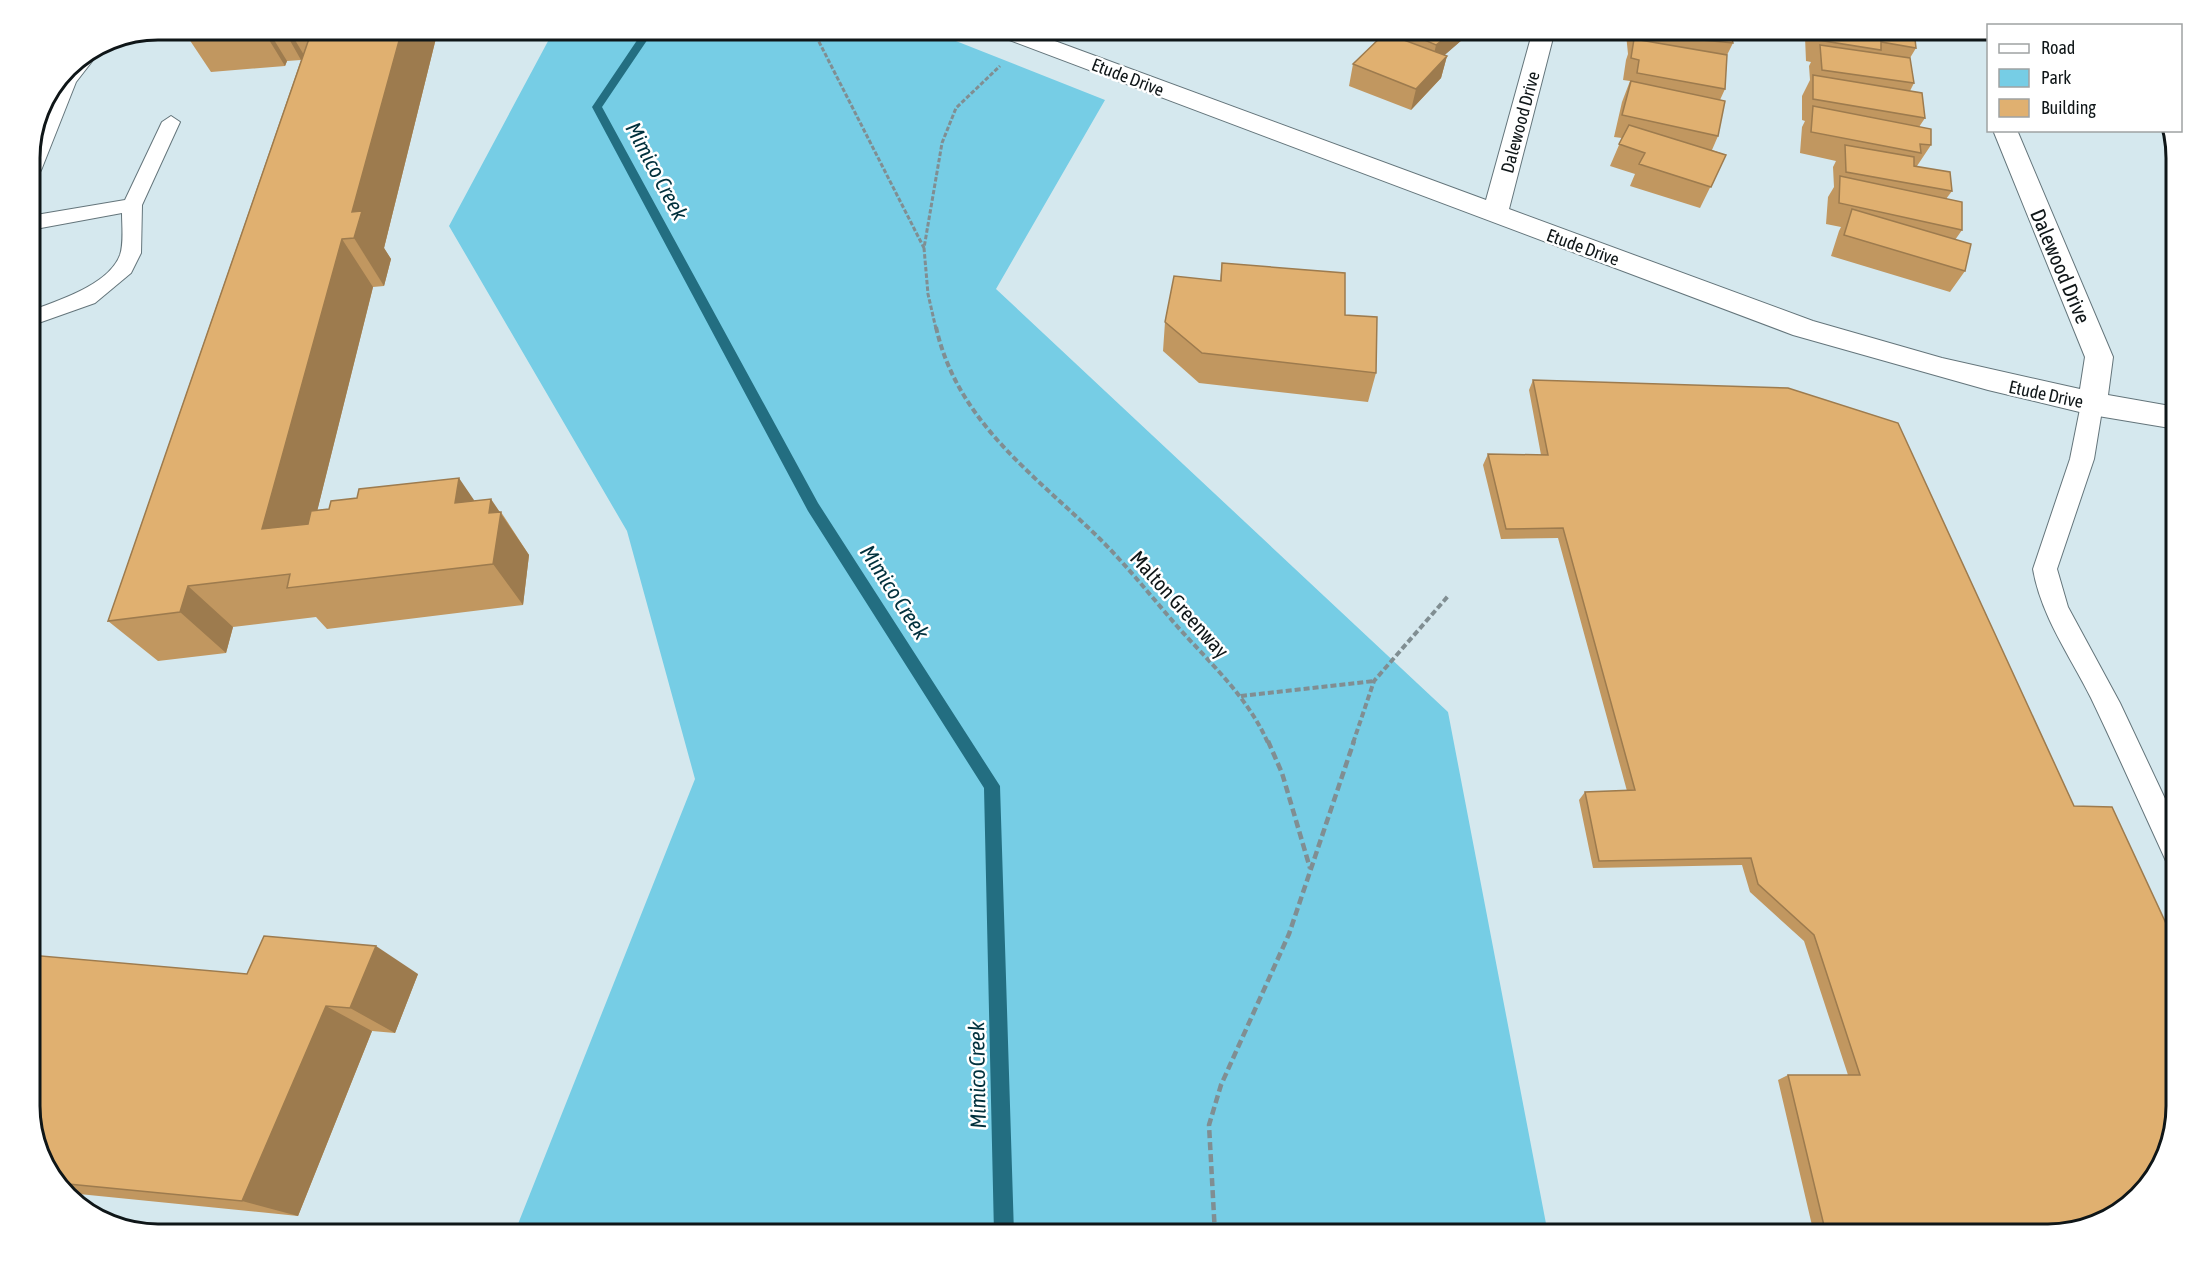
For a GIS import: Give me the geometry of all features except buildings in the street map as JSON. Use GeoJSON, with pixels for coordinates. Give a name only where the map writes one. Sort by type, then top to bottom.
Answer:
{"type":"FeatureCollection","features":[{"type":"Feature","properties":{"kind":"street","name":"Dalewood Drive"},"geometry":{"type":"LineString","coordinates":[[1495,215],[1541,40]]}},
{"type":"Feature","properties":{"kind":"street","name":"Etude Drive"},"geometry":{"type":"LineString","coordinates":[[1032,41],[1495,215],[1836,339],[2003,385],[2092,404],[2165,416]]}},
{"type":"Feature","properties":{"kind":"street","name":"Dalewood Drive"},"geometry":{"type":"LineString","coordinates":[[2006,132],[2099,357],[2092,404]]}},
{"type":"Feature","properties":{"kind":"lane"},"geometry":{"type":"LineString","coordinates":[[41,315],[88,298],[124,268],[131,253],[132,205],[171,122]]}},
{"type":"Feature","properties":{"kind":"lane"},"geometry":{"type":"LineString","coordinates":[[41,221],[132,205]]}},
{"type":"Feature","properties":{"kind":"lane"},"geometry":{"type":"LineString","coordinates":[[2092,404],[2082,459],[2045,569],[2046,580],[2053,601],[2087,665],[2166,830]]}},
{"type":"Feature","properties":{"kind":"path"},"geometry":{"type":"LineString","coordinates":[[818,41],[924,248]]}},
{"type":"Feature","properties":{"kind":"path","name":"Malton Greenway"},"geometry":{"type":"LineString","coordinates":[[1002,65],[967,94],[947,126],[924,248],[928,294],[942,356],[968,406],[1008,453],[1124,565],[1240,696],[1262,729],[1282,773],[1310,868]]}},
{"type":"Feature","properties":{"kind":"path"},"geometry":{"type":"LineString","coordinates":[[1214,1224],[1209,1125],[1221,1085],[1289,934],[1374,681],[1449,595]]}},
{"type":"Feature","properties":{"kind":"path"},"geometry":{"type":"LineString","coordinates":[[1240,696],[1374,681]]}},
{"type":"Feature","properties":{"kind":"green space"},"geometry":{"type":"Polygon","coordinates":[[[548,41],[955,41],[1105,100],[996,289],[1448,712],[1546,1224],[518,1224],[695,779],[627,531],[449,226],[548,41]]]}},
{"type":"Feature","properties":{"kind":"waterway","name":"Mimico Creek"},"geometry":{"type":"LineString","coordinates":[[642,41],[597,107],[813,507],[992,786],[1004,1224]]}}]}
